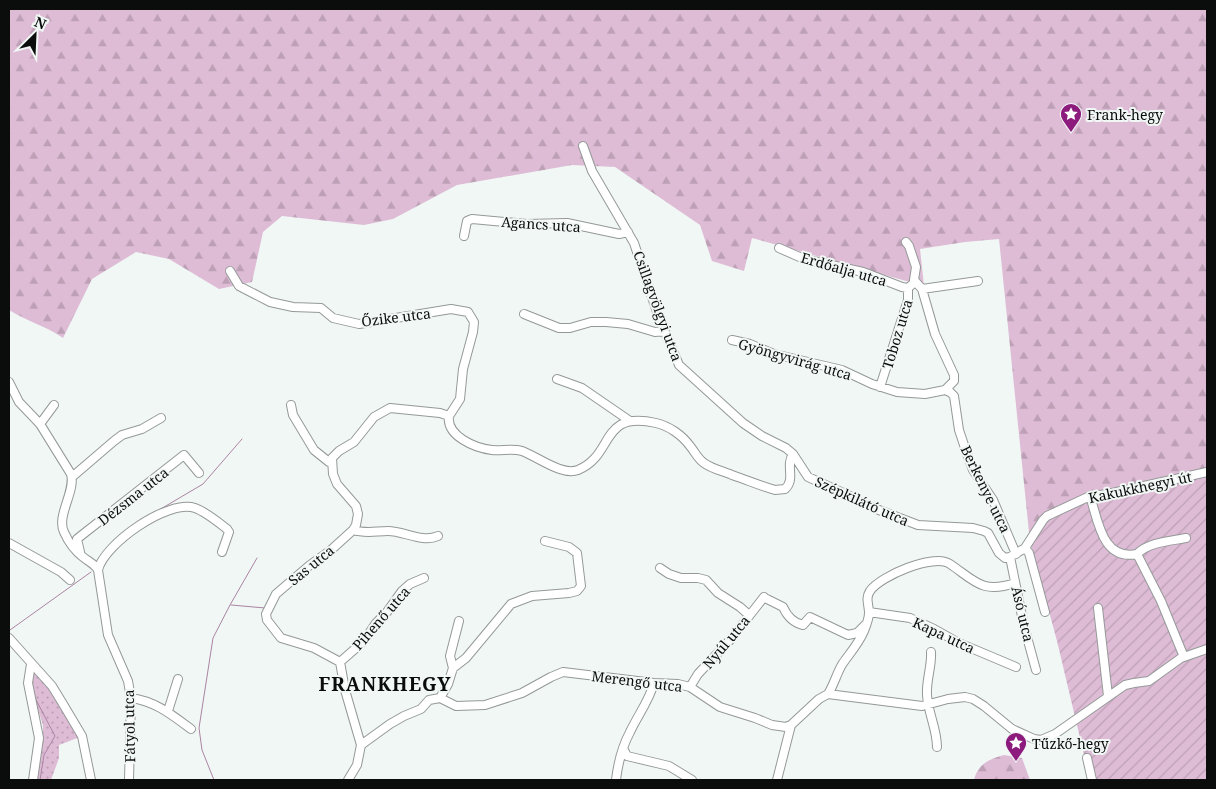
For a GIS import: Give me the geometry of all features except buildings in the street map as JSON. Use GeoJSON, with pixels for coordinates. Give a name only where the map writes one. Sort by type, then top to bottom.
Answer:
{"type":"FeatureCollection","features":[{"type":"Feature","properties":{"kind":"street","name":"Csillagvölgyi utca"},"geometry":{"type":"LineString","coordinates":[[583,146],[592,171],[628,232],[638,254],[664,331],[677,362],[687,374],[743,423],[793,454]]}},
{"type":"Feature","properties":{"kind":"street","name":"Agancs utca"},"geometry":{"type":"LineString","coordinates":[[464,236],[466,224],[471,219],[527,224],[566,223],[619,234],[628,232]]}},
{"type":"Feature","properties":{"kind":"street","name":"Toboz utca"},"geometry":{"type":"LineString","coordinates":[[880,388],[908,300],[916,267],[906,242]]}},
{"type":"Feature","properties":{"kind":"street","name":"Erdőalja utca"},"geometry":{"type":"LineString","coordinates":[[779,248],[804,259],[863,272],[902,287],[912,285]]}},
{"type":"Feature","properties":{"kind":"street","name":"Őzike utca"},"geometry":{"type":"LineString","coordinates":[[230,271],[239,286],[270,302],[294,307],[321,308],[333,318],[359,324],[451,309],[468,312],[474,322],[473,332],[462,369],[460,399],[449,416]]}},
{"type":"Feature","properties":{"kind":"street"},"geometry":{"type":"LineString","coordinates":[[912,285],[922,289],[978,281]]}},
{"type":"Feature","properties":{"kind":"street"},"geometry":{"type":"LineString","coordinates":[[922,289],[935,334],[954,375],[954,381],[945,390]]}},
{"type":"Feature","properties":{"kind":"street"},"geometry":{"type":"LineString","coordinates":[[524,314],[558,328],[570,328],[591,322],[606,322],[628,324],[656,332],[664,331]]}},
{"type":"Feature","properties":{"kind":"street","name":"Gyöngyvirág utca"},"geometry":{"type":"LineString","coordinates":[[732,340],[750,344],[774,354],[842,370],[880,388],[897,392],[924,394],[945,390]]}},
{"type":"Feature","properties":{"kind":"street"},"geometry":{"type":"LineString","coordinates":[[557,379],[582,388],[630,421]]}},
{"type":"Feature","properties":{"kind":"street"},"geometry":{"type":"LineString","coordinates":[[9,382],[19,402],[40,424],[69,469],[72,477],[62,530],[82,556],[95,565],[98,570]]}},
{"type":"Feature","properties":{"kind":"street","name":"Berkenye utca"},"geometry":{"type":"LineString","coordinates":[[945,390],[954,396],[959,430],[974,470],[993,500],[1013,556]]}},
{"type":"Feature","properties":{"kind":"street"},"geometry":{"type":"LineString","coordinates":[[40,424],[54,405]]}},
{"type":"Feature","properties":{"kind":"street"},"geometry":{"type":"LineString","coordinates":[[291,405],[293,415],[314,450],[328,462],[331,461]]}},
{"type":"Feature","properties":{"kind":"street"},"geometry":{"type":"LineString","coordinates":[[438,536],[422,538],[397,532],[363,532],[353,530],[358,518],[356,506],[337,484],[331,461],[339,451],[358,437],[374,417],[382,411],[390,408],[440,413],[449,416],[448,422],[451,428],[458,436],[465,440],[488,449],[521,451],[566,471],[574,471],[583,467],[596,455],[613,430],[621,424],[630,421],[656,424],[670,428],[684,438],[699,459],[712,468],[775,490],[785,489],[790,484],[789,462],[793,454]]}},
{"type":"Feature","properties":{"kind":"street"},"geometry":{"type":"LineString","coordinates":[[72,477],[114,441],[128,432],[142,428],[160,418]]}},
{"type":"Feature","properties":{"kind":"street","name":"Szépkilátó utca"},"geometry":{"type":"LineString","coordinates":[[793,454],[808,477],[866,505],[918,525],[973,528],[984,531],[988,533],[1002,556],[1013,556]]}},
{"type":"Feature","properties":{"kind":"street","name":"Dézsma utca"},"geometry":{"type":"LineString","coordinates":[[82,556],[77,539],[184,456],[199,473]]}},
{"type":"Feature","properties":{"kind":"street","name":"Kakukkhegyi út"},"geometry":{"type":"LineString","coordinates":[[1028,545],[1039,525],[1047,516],[1090,496],[1108,494],[1207,472]]}},
{"type":"Feature","properties":{"kind":"street"},"geometry":{"type":"LineString","coordinates":[[1090,496],[1101,531],[1111,548],[1117,553],[1122,555],[1137,554],[1141,550],[1155,545],[1186,538]]}},
{"type":"Feature","properties":{"kind":"street"},"geometry":{"type":"LineString","coordinates":[[98,570],[118,542],[139,526],[171,510],[184,507],[194,508],[213,519],[229,532],[222,552]]}},
{"type":"Feature","properties":{"kind":"street","name":"Sas utca"},"geometry":{"type":"LineString","coordinates":[[340,662],[314,648],[281,638],[267,620],[266,614],[276,594],[353,530]]}},
{"type":"Feature","properties":{"kind":"street"},"geometry":{"type":"LineString","coordinates":[[453,668],[466,658],[511,604],[532,596],[569,593],[577,590],[580,586],[577,553],[569,547],[545,541]]}},
{"type":"Feature","properties":{"kind":"street"},"geometry":{"type":"LineString","coordinates":[[9,543],[61,572],[70,580]]}},
{"type":"Feature","properties":{"kind":"street"},"geometry":{"type":"LineString","coordinates":[[1013,556],[1028,545],[1045,612]]}},
{"type":"Feature","properties":{"kind":"street"},"geometry":{"type":"LineString","coordinates":[[1137,554],[1161,601],[1184,657]]}},
{"type":"Feature","properties":{"kind":"street","name":"Ásó utca"},"geometry":{"type":"LineString","coordinates":[[1013,556],[1015,583],[1036,670]]}},
{"type":"Feature","properties":{"kind":"street"},"geometry":{"type":"LineString","coordinates":[[777,780],[791,725],[819,699],[828,694],[835,683],[842,664],[861,638],[869,612],[867,599],[872,588],[908,567],[932,560],[945,561],[982,586],[991,587],[1015,583]]}},
{"type":"Feature","properties":{"kind":"street"},"geometry":{"type":"LineString","coordinates":[[660,568],[669,574],[681,578],[706,580],[718,592],[749,615]]}},
{"type":"Feature","properties":{"kind":"street","name":"Fátyol utca"},"geometry":{"type":"LineString","coordinates":[[98,570],[108,635],[128,681],[131,698],[129,780]]}},
{"type":"Feature","properties":{"kind":"street","name":"Pihenő utca"},"geometry":{"type":"LineString","coordinates":[[340,662],[364,641],[402,591],[410,584],[424,578]]}},
{"type":"Feature","properties":{"kind":"street","name":"Nyúl utca"},"geometry":{"type":"LineString","coordinates":[[690,687],[698,674],[731,639],[765,598],[783,607],[796,623],[803,625],[810,617],[848,635],[857,633],[866,623]]}},
{"type":"Feature","properties":{"kind":"street"},"geometry":{"type":"LineString","coordinates":[[1098,608],[1108,696]]}},
{"type":"Feature","properties":{"kind":"street","name":"Kapa utca"},"geometry":{"type":"LineString","coordinates":[[869,612],[910,618],[958,643],[1016,667]]}},
{"type":"Feature","properties":{"kind":"street"},"geometry":{"type":"LineString","coordinates":[[361,745],[390,724],[420,710],[429,700],[440,698],[448,684],[453,668],[450,656],[459,621]]}},
{"type":"Feature","properties":{"kind":"street"},"geometry":{"type":"LineString","coordinates":[[9,638],[52,686],[82,736],[91,780]]}},
{"type":"Feature","properties":{"kind":"street"},"geometry":{"type":"LineString","coordinates":[[828,694],[855,697],[863,700],[928,706],[948,699],[965,697],[973,699],[984,706],[1012,729],[1037,740],[1049,738],[1128,684],[1149,681],[1184,657],[1207,649]]}},
{"type":"Feature","properties":{"kind":"street"},"geometry":{"type":"LineString","coordinates":[[931,652],[926,682],[928,706],[936,734],[937,746]]}},
{"type":"Feature","properties":{"kind":"street"},"geometry":{"type":"LineString","coordinates":[[340,662],[345,690],[361,745],[357,765],[348,780]]}},
{"type":"Feature","properties":{"kind":"street"},"geometry":{"type":"LineString","coordinates":[[31,664],[28,683],[39,738],[33,780]]}},
{"type":"Feature","properties":{"kind":"street","name":"Merengő utca"},"geometry":{"type":"LineString","coordinates":[[440,698],[456,706],[485,705],[522,693],[558,674],[569,672],[654,683],[678,684],[690,687],[720,707],[772,725],[786,727],[791,725]]}},
{"type":"Feature","properties":{"kind":"street"},"geometry":{"type":"LineString","coordinates":[[168,711],[178,679]]}},
{"type":"Feature","properties":{"kind":"street"},"geometry":{"type":"LineString","coordinates":[[616,780],[623,748],[630,731],[649,699],[654,683]]}},
{"type":"Feature","properties":{"kind":"street"},"geometry":{"type":"LineString","coordinates":[[131,698],[145,700],[168,711],[191,729]]}},
{"type":"Feature","properties":{"kind":"street"},"geometry":{"type":"LineString","coordinates":[[623,748],[627,756],[669,766],[692,780]]}},
{"type":"Feature","properties":{"kind":"street"},"geometry":{"type":"LineString","coordinates":[[1087,758],[1092,780]]}},
{"type":"Feature","properties":{"kind":"green space"},"geometry":{"type":"Polygon","coordinates":[[[9,9],[1207,9],[1207,472],[1030,542],[999,239],[920,249],[924,286],[752,238],[744,271],[712,261],[700,225],[615,167],[572,165],[457,185],[393,219],[364,225],[282,216],[263,232],[252,282],[219,289],[169,259],[136,252],[92,279],[63,338],[9,310],[9,9]]]}},
{"type":"Feature","properties":{"kind":"green space"},"geometry":{"type":"Polygon","coordinates":[[[1207,472],[1207,780],[1090,780],[1057,641],[1030,542],[1039,525],[1084,498],[1207,472]]]}},
{"type":"Feature","properties":{"kind":"green space"},"geometry":{"type":"Polygon","coordinates":[[[33,673],[50,688],[80,737],[59,745],[59,758],[51,780],[35,780],[43,725],[29,683],[33,673]]]}},
{"type":"Feature","properties":{"kind":"green space"},"geometry":{"type":"Polygon","coordinates":[[[1004,755],[1022,758],[1030,780],[974,780],[981,766],[994,758],[1004,755]]]}},
{"type":"Feature","properties":{"kind":"waterway"},"geometry":{"type":"LineString","coordinates":[[159,510],[203,484],[242,439]]}},
{"type":"Feature","properties":{"kind":"waterway"},"geometry":{"type":"LineString","coordinates":[[142,519],[157,511]]}},
{"type":"Feature","properties":{"kind":"waterway"},"geometry":{"type":"LineString","coordinates":[[214,780],[202,750],[199,728],[213,638],[257,558]]}},
{"type":"Feature","properties":{"kind":"waterway"},"geometry":{"type":"LineString","coordinates":[[10,630],[91,572]]}},
{"type":"Feature","properties":{"kind":"waterway"},"geometry":{"type":"LineString","coordinates":[[231,605],[265,608]]}},
{"type":"Feature","properties":{"kind":"waterway"},"geometry":{"type":"LineString","coordinates":[[34,696],[55,736],[44,755],[40,780]]}},
{"type":"Feature","properties":{"kind":"place","name":"Frank-hegy"},"geometry":{"type":"Point","coordinates":[1071,133]}},
{"type":"Feature","properties":{"kind":"place","name":"Tűzkő-hegy"},"geometry":{"type":"Point","coordinates":[1016,762]}},
{"type":"Feature","properties":{"kind":"district","name":"FRANKHEGY"},"geometry":{"type":"Point","coordinates":[385,684]}}]}
